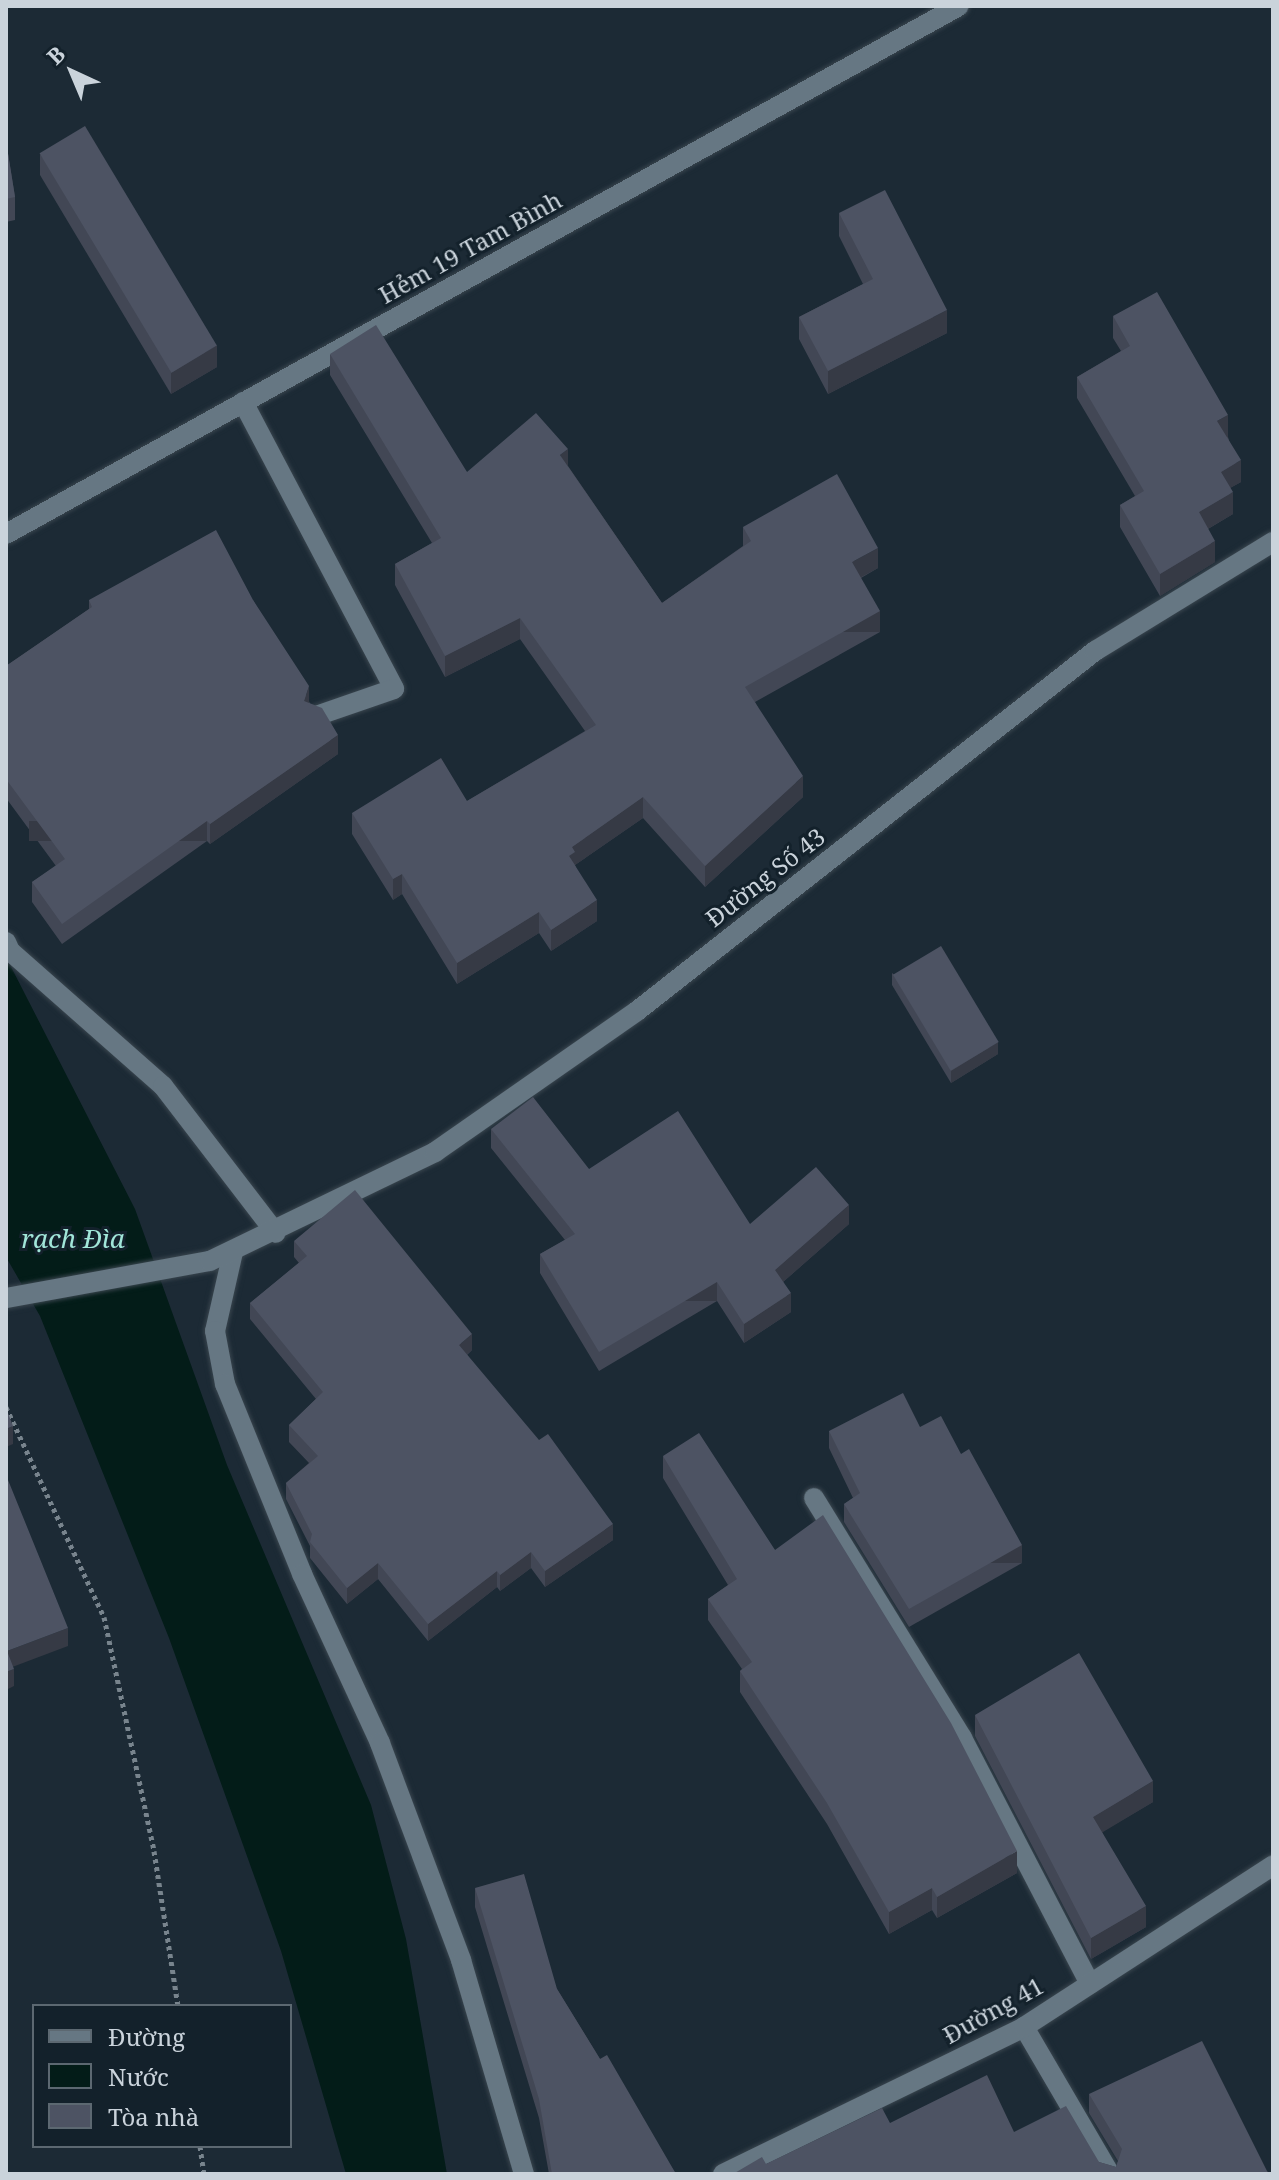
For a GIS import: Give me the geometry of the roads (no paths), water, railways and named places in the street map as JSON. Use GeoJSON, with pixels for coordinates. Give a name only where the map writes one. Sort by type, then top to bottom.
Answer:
{"type":"FeatureCollection","features":[{"type":"Feature","properties":{"kind":"street","name":"Hẻm 19 Tam Bình"},"geometry":{"type":"LineString","coordinates":[[6,534],[959,6]]}},
{"type":"Feature","properties":{"kind":"street"},"geometry":{"type":"LineString","coordinates":[[243,402],[394,689],[316,716]]}},
{"type":"Feature","properties":{"kind":"street","name":"Đường Số 43"},"geometry":{"type":"LineString","coordinates":[[6,1298],[210,1261],[276,1233],[460,1135],[637,1011],[1095,651],[1273,542]]}},
{"type":"Feature","properties":{"kind":"street"},"geometry":{"type":"LineString","coordinates":[[6,942],[10,951],[163,1086],[276,1233]]}},
{"type":"Feature","properties":{"kind":"street"},"geometry":{"type":"LineString","coordinates":[[233,1252],[215,1331],[225,1384],[302,1574],[380,1743],[461,1960],[524,2174]]}},
{"type":"Feature","properties":{"kind":"street"},"geometry":{"type":"LineString","coordinates":[[814,1498],[962,1738],[1090,1984]]}},
{"type":"Feature","properties":{"kind":"street","name":"Đường 41"},"geometry":{"type":"LineString","coordinates":[[723,2174],[1024,2027],[1273,1865]]}},
{"type":"Feature","properties":{"kind":"street"},"geometry":{"type":"LineString","coordinates":[[1024,2027],[1110,2174]]}},
{"type":"Feature","properties":{"kind":"water","name":"rạch Đìa"},"geometry":{"type":"Polygon","coordinates":[[[6,957],[135,1209],[227,1465],[371,1805],[406,1939],[447,2174],[346,2174],[281,1951],[169,1638],[40,1316],[6,1257],[6,957]]]}}]}
